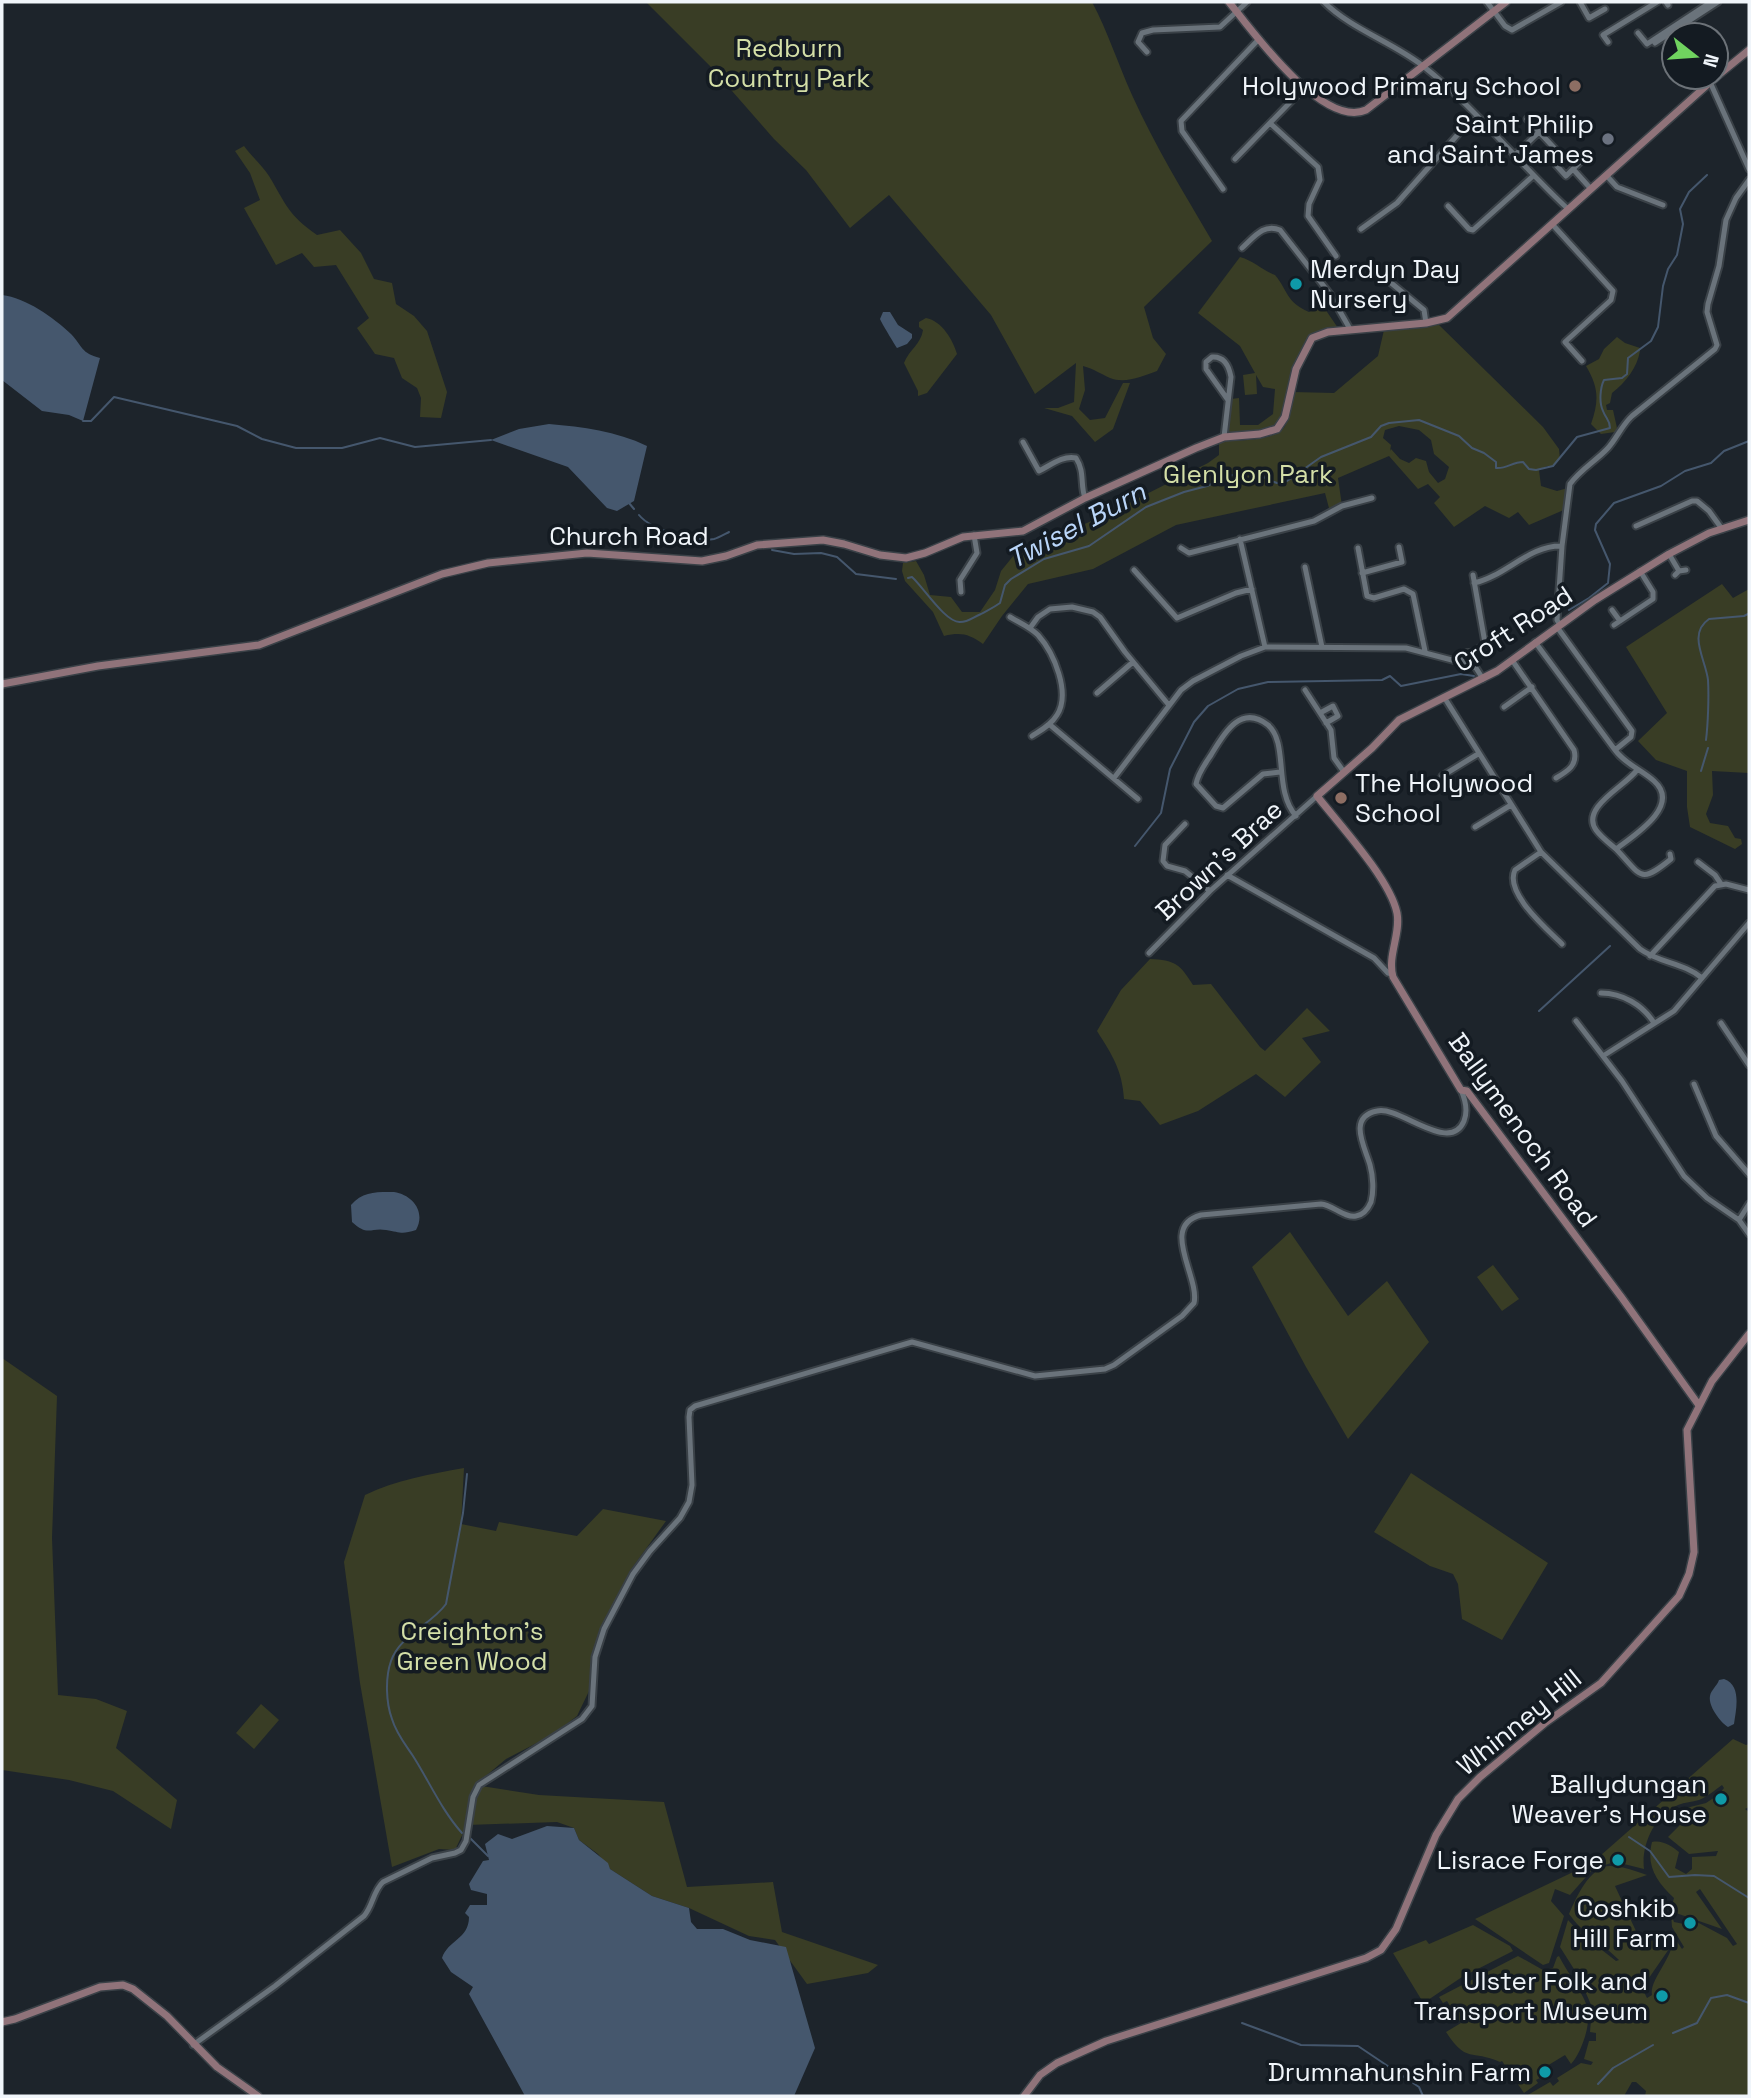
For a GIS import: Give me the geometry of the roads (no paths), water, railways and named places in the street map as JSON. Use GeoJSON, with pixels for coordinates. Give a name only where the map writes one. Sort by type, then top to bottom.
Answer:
{"type":"FeatureCollection","features":[{"type":"Feature","properties":{"kind":"street"},"geometry":{"type":"LineString","coordinates":[[1229,2],[1283,69],[1305,87],[1348,114],[1366,110],[1506,2]]}},
{"type":"Feature","properties":{"kind":"street"},"geometry":{"type":"LineString","coordinates":[[1147,52],[1138,41],[1142,33],[1153,30],[1220,27],[1247,2]]}},
{"type":"Feature","properties":{"kind":"street"},"geometry":{"type":"LineString","coordinates":[[1324,2],[1349,21],[1423,66],[1568,209]]}},
{"type":"Feature","properties":{"kind":"street"},"geometry":{"type":"LineString","coordinates":[[1487,2],[1507,28],[1514,30],[1560,2]]}},
{"type":"Feature","properties":{"kind":"street"},"geometry":{"type":"LineString","coordinates":[[1580,2],[1589,18],[1605,9]]}},
{"type":"Feature","properties":{"kind":"street"},"geometry":{"type":"LineString","coordinates":[[1608,41],[1603,36],[1657,2]]}},
{"type":"Feature","properties":{"kind":"street"},"geometry":{"type":"LineString","coordinates":[[1638,33],[1647,44],[1711,2]]}},
{"type":"Feature","properties":{"kind":"street"},"geometry":{"type":"LineString","coordinates":[[1655,43],[1718,2]]}},
{"type":"Feature","properties":{"kind":"street"},"geometry":{"type":"LineString","coordinates":[[1641,11],[1645,18]]}},
{"type":"Feature","properties":{"kind":"street"},"geometry":{"type":"LineString","coordinates":[[1223,189],[1183,133],[1181,121],[1259,40]]}},
{"type":"Feature","properties":{"kind":"street","name":"Church Road"},"geometry":{"type":"LineString","coordinates":[[1730,66],[1749,50]]}},
{"type":"Feature","properties":{"kind":"street"},"geometry":{"type":"LineString","coordinates":[[1235,159],[1305,87]]}},
{"type":"Feature","properties":{"kind":"street","name":"Church Road"},"geometry":{"type":"LineString","coordinates":[[2,684],[98,666],[259,645],[469,566],[587,553],[702,561],[763,544],[823,540],[888,557],[906,558],[925,554],[954,539],[1023,531],[1085,498],[1224,437],[1260,434],[1281,425],[1296,369],[1312,338],[1328,332],[1350,329],[1426,323],[1441,320],[1456,311],[1701,91]]}},
{"type":"Feature","properties":{"kind":"street"},"geometry":{"type":"LineString","coordinates":[[1718,91],[1737,146],[1749,169]]}},
{"type":"Feature","properties":{"kind":"street"},"geometry":{"type":"LineString","coordinates":[[1372,233],[1364,227],[1397,204],[1460,132],[1477,117]]}},
{"type":"Feature","properties":{"kind":"street"},"geometry":{"type":"LineString","coordinates":[[1527,119],[1558,152]]}},
{"type":"Feature","properties":{"kind":"street"},"geometry":{"type":"LineString","coordinates":[[1270,123],[1318,167],[1320,180],[1309,204],[1308,216],[1336,256]]}},
{"type":"Feature","properties":{"kind":"street"},"geometry":{"type":"LineString","coordinates":[[1514,156],[1539,132]]}},
{"type":"Feature","properties":{"kind":"street"},"geometry":{"type":"LineString","coordinates":[[1556,165],[1566,176],[1586,156]]}},
{"type":"Feature","properties":{"kind":"street"},"geometry":{"type":"LineString","coordinates":[[1573,169],[1591,189]]}},
{"type":"Feature","properties":{"kind":"street"},"geometry":{"type":"LineString","coordinates":[[1448,206],[1473,230],[1533,176]]}},
{"type":"Feature","properties":{"kind":"street"},"geometry":{"type":"LineString","coordinates":[[1606,176],[1617,187],[1663,205]]}},
{"type":"Feature","properties":{"kind":"street"},"geometry":{"type":"LineString","coordinates":[[1615,750],[1631,737],[1632,731],[1557,620],[1570,484],[1578,473],[1608,447],[1623,424],[1715,349],[1717,345],[1707,312],[1708,304],[1719,266],[1727,220],[1749,180]]}},
{"type":"Feature","properties":{"kind":"street"},"geometry":{"type":"LineString","coordinates":[[1552,224],[1611,286],[1613,293],[1611,300],[1565,342],[1582,361]]}},
{"type":"Feature","properties":{"kind":"street"},"geometry":{"type":"LineString","coordinates":[[1242,248],[1265,228],[1280,230],[1330,294],[1350,329]]}},
{"type":"Feature","properties":{"kind":"street"},"geometry":{"type":"LineString","coordinates":[[1390,282],[1424,310],[1426,323]]}},
{"type":"Feature","properties":{"kind":"street"},"geometry":{"type":"LineString","coordinates":[[1224,437],[1231,377],[1229,367],[1222,358],[1212,357],[1206,362],[1206,369],[1227,400]]}},
{"type":"Feature","properties":{"kind":"street"},"geometry":{"type":"LineString","coordinates":[[1023,442],[1040,471],[1060,460],[1076,458],[1083,473],[1082,487],[1085,498]]}},
{"type":"Feature","properties":{"kind":"street"},"geometry":{"type":"LineString","coordinates":[[1181,548],[1189,552],[1314,521],[1342,506],[1373,498]]}},
{"type":"Feature","properties":{"kind":"street"},"geometry":{"type":"LineString","coordinates":[[1636,526],[1697,501],[1709,511],[1722,529]]}},
{"type":"Feature","properties":{"kind":"street","name":"Croft Road"},"geometry":{"type":"LineString","coordinates":[[1317,796],[1372,748],[1399,720],[1483,679],[1669,554],[1722,529],[1749,520]]}},
{"type":"Feature","properties":{"kind":"street"},"geometry":{"type":"LineString","coordinates":[[961,592],[960,580],[977,553],[974,535]]}},
{"type":"Feature","properties":{"kind":"street"},"geometry":{"type":"LineString","coordinates":[[1240,539],[1265,647]]}},
{"type":"Feature","properties":{"kind":"street"},"geometry":{"type":"LineString","coordinates":[[1474,583],[1487,580],[1540,550],[1550,546],[1562,546]]}},
{"type":"Feature","properties":{"kind":"street"},"geometry":{"type":"LineString","coordinates":[[1358,548],[1365,593],[1369,597],[1404,589],[1413,594],[1425,652]]}},
{"type":"Feature","properties":{"kind":"street"},"geometry":{"type":"LineString","coordinates":[[1362,573],[1402,562],[1399,548]]}},
{"type":"Feature","properties":{"kind":"street"},"geometry":{"type":"LineString","coordinates":[[1669,554],[1680,572]]}},
{"type":"Feature","properties":{"kind":"street"},"geometry":{"type":"LineString","coordinates":[[1305,567],[1322,648]]}},
{"type":"Feature","properties":{"kind":"street"},"geometry":{"type":"LineString","coordinates":[[1134,570],[1177,618],[1236,593],[1252,590]]}},
{"type":"Feature","properties":{"kind":"street"},"geometry":{"type":"LineString","coordinates":[[1612,610],[1617,623],[1653,599],[1653,592],[1640,571]]}},
{"type":"Feature","properties":{"kind":"street"},"geometry":{"type":"LineString","coordinates":[[1461,662],[1463,653],[1475,652],[1485,643],[1473,575]]}},
{"type":"Feature","properties":{"kind":"street"},"geometry":{"type":"LineString","coordinates":[[1030,628],[1038,617],[1050,609],[1064,607],[1089,610],[1100,617],[1168,704]]}},
{"type":"Feature","properties":{"kind":"street"},"geometry":{"type":"LineString","coordinates":[[1010,617],[1030,628],[1046,646],[1062,683],[1060,709],[1049,724],[1032,736]]}},
{"type":"Feature","properties":{"kind":"street"},"geometry":{"type":"LineString","coordinates":[[1535,642],[1623,761],[1658,786],[1662,797],[1661,805],[1652,820],[1616,849]]}},
{"type":"Feature","properties":{"kind":"street"},"geometry":{"type":"LineString","coordinates":[[1114,778],[1168,704],[1193,681],[1252,650],[1265,647],[1406,648],[1476,668],[1483,679]]}},
{"type":"Feature","properties":{"kind":"street"},"geometry":{"type":"LineString","coordinates":[[1512,660],[1575,752],[1572,767],[1556,778]]}},
{"type":"Feature","properties":{"kind":"street"},"geometry":{"type":"LineString","coordinates":[[1097,693],[1133,662]]}},
{"type":"Feature","properties":{"kind":"street"},"geometry":{"type":"LineString","coordinates":[[1504,707],[1532,687]]}},
{"type":"Feature","properties":{"kind":"street"},"geometry":{"type":"LineString","coordinates":[[1305,690],[1331,730],[1334,758],[1344,772]]}},
{"type":"Feature","properties":{"kind":"street"},"geometry":{"type":"LineString","coordinates":[[1444,697],[1541,852],[1629,939],[1650,956],[1690,969],[1702,978]]}},
{"type":"Feature","properties":{"kind":"street"},"geometry":{"type":"LineString","coordinates":[[1320,713],[1333,706],[1338,716],[1326,723]]}},
{"type":"Feature","properties":{"kind":"street"},"geometry":{"type":"LineString","coordinates":[[1280,772],[1263,774],[1223,808],[1216,806],[1196,783],[1197,777],[1228,727],[1245,719],[1259,720],[1273,731],[1278,744],[1285,801],[1296,816]]}},
{"type":"Feature","properties":{"kind":"street"},"geometry":{"type":"LineString","coordinates":[[1049,724],[1138,799]]}},
{"type":"Feature","properties":{"kind":"street"},"geometry":{"type":"LineString","coordinates":[[1442,776],[1478,754]]}},
{"type":"Feature","properties":{"kind":"street"},"geometry":{"type":"LineString","coordinates":[[1637,770],[1598,805],[1592,814],[1595,828],[1644,876],[1653,874],[1671,859],[1670,854]]}},
{"type":"Feature","properties":{"kind":"street"},"geometry":{"type":"LineString","coordinates":[[1227,876],[1374,958],[1392,974],[1398,923],[1395,905],[1372,868],[1317,796]]}},
{"type":"Feature","properties":{"kind":"street","name":"Brown's Brae"},"geometry":{"type":"LineString","coordinates":[[1149,953],[1210,891],[1317,796]]}},
{"type":"Feature","properties":{"kind":"street"},"geometry":{"type":"LineString","coordinates":[[1475,827],[1511,805]]}},
{"type":"Feature","properties":{"kind":"street"},"geometry":{"type":"LineString","coordinates":[[1185,824],[1165,845],[1163,861],[1167,866],[1185,871],[1210,891]]}},
{"type":"Feature","properties":{"kind":"street"},"geometry":{"type":"LineString","coordinates":[[1541,852],[1515,870],[1513,880],[1526,908],[1562,944]]}},
{"type":"Feature","properties":{"kind":"street"},"geometry":{"type":"LineString","coordinates":[[1699,862],[1710,870],[1721,884]]}},
{"type":"Feature","properties":{"kind":"street"},"geometry":{"type":"LineString","coordinates":[[1650,956],[1713,888],[1721,884],[1749,890]]}},
{"type":"Feature","properties":{"kind":"street"},"geometry":{"type":"LineString","coordinates":[[1603,1056],[1674,1011],[1749,923]]}},
{"type":"Feature","properties":{"kind":"street","name":"Ballymenoch Road"},"geometry":{"type":"LineString","coordinates":[[1392,974],[1461,1090],[1467,1091],[1698,1404]]}},
{"type":"Feature","properties":{"kind":"street"},"geometry":{"type":"LineString","coordinates":[[1601,993],[1612,993],[1642,1008],[1654,1023]]}},
{"type":"Feature","properties":{"kind":"street"},"geometry":{"type":"LineString","coordinates":[[1576,1021],[1685,1177],[1707,1198],[1739,1220],[1749,1234]]}},
{"type":"Feature","properties":{"kind":"street"},"geometry":{"type":"LineString","coordinates":[[1721,1023],[1749,1065]]}},
{"type":"Feature","properties":{"kind":"street"},"geometry":{"type":"LineString","coordinates":[[1694,1084],[1716,1136],[1749,1174]]}},
{"type":"Feature","properties":{"kind":"street"},"geometry":{"type":"LineString","coordinates":[[193,2045],[275,1986],[364,1916],[371,1908],[383,1882],[432,1858],[461,1850],[466,1841],[473,1797],[480,1785],[582,1719],[592,1706],[595,1657],[604,1629],[633,1574],[680,1518],[689,1502],[692,1485],[689,1417],[690,1410],[695,1406],[912,1342],[1035,1376],[1110,1367],[1182,1315],[1194,1303],[1195,1294],[1181,1238],[1183,1227],[1191,1219],[1201,1214],[1321,1204],[1329,1205],[1348,1216],[1361,1214],[1370,1203],[1373,1186],[1371,1166],[1359,1135],[1363,1119],[1373,1112],[1386,1111],[1436,1131],[1449,1133],[1458,1129],[1465,1119],[1461,1090]]}},
{"type":"Feature","properties":{"kind":"street"},"geometry":{"type":"LineString","coordinates":[[1739,1220],[1749,1204]]}},
{"type":"Feature","properties":{"kind":"street","name":"Whinney Hill"},"geometry":{"type":"LineString","coordinates":[[1024,2096],[1040,2075],[1057,2063],[1105,2041],[1366,1958],[1381,1950],[1396,1929],[1436,1835],[1458,1799],[1545,1723],[1601,1683],[1668,1610],[1683,1589],[1692,1567],[1694,1552],[1687,1430],[1698,1404],[1724,1364],[1749,1334]]}},
{"type":"Feature","properties":{"kind":"street"},"geometry":{"type":"LineString","coordinates":[[2,2022],[100,1987],[123,1985],[133,1989],[167,2016],[193,2045],[231,2079],[258,2096]]}},
{"type":"Feature","properties":{"kind":"water"},"geometry":{"type":"Polygon","coordinates":[[[2,295],[39,309],[71,334],[86,352],[100,358],[83,421],[69,415],[42,411],[2,380],[2,295]]]}},
{"type":"Feature","properties":{"kind":"water"},"geometry":{"type":"Polygon","coordinates":[[[883,312],[890,312],[898,325],[912,334],[907,344],[897,348],[880,319],[883,312]]]}},
{"type":"Feature","properties":{"kind":"water"},"geometry":{"type":"Polygon","coordinates":[[[549,424],[611,433],[647,446],[634,501],[617,511],[607,508],[568,467],[491,440],[519,429],[549,424]]]}},
{"type":"Feature","properties":{"kind":"water"},"geometry":{"type":"Polygon","coordinates":[[[394,1192],[407,1197],[416,1205],[419,1223],[416,1230],[404,1233],[381,1229],[366,1230],[352,1222],[351,1205],[360,1197],[371,1193],[394,1192]]]}},
{"type":"Feature","properties":{"kind":"water"},"geometry":{"type":"Polygon","coordinates":[[[1719,1680],[1730,1682],[1736,1692],[1734,1724],[1728,1727],[1715,1713],[1710,1700],[1719,1680]]]}},
{"type":"Feature","properties":{"kind":"water"},"geometry":{"type":"Polygon","coordinates":[[[547,1826],[574,1828],[579,1840],[608,1863],[610,1869],[652,1896],[689,1908],[691,1922],[697,1929],[723,1929],[750,1940],[786,1947],[815,2048],[794,2096],[525,2096],[469,1994],[473,1987],[451,1972],[442,1958],[466,1930],[469,1917],[465,1913],[470,1905],[487,1905],[487,1894],[471,1890],[469,1884],[483,1861],[489,1860],[485,1844],[498,1834],[512,1839],[547,1826]]]}},
{"type":"Feature","properties":{"kind":"waterway","name":"Twisel Burn"},"geometry":{"type":"LineString","coordinates":[[908,578],[912,577],[948,617],[954,621],[966,621],[1000,603],[1005,585],[1011,579],[1044,559],[1089,546],[1146,507],[1207,486],[1227,476],[1255,471],[1277,483],[1287,481],[1321,457],[1371,437],[1381,426],[1389,423],[1419,420],[1459,436],[1472,448],[1496,462],[1496,468],[1523,462],[1529,469],[1536,470],[1553,466],[1577,437],[1610,428],[1601,404],[1604,380],[1622,378],[1627,374],[1628,358],[1651,341],[1658,327],[1668,269],[1677,255],[1683,224],[1680,209],[1689,192],[1707,175]]}},
{"type":"Feature","properties":{"kind":"waterway"},"geometry":{"type":"LineString","coordinates":[[83,421],[91,421],[114,397],[237,426],[262,439],[296,448],[342,448],[380,438],[415,447],[491,440]]}},
{"type":"Feature","properties":{"kind":"waterway"},"geometry":{"type":"LineString","coordinates":[[1569,610],[1608,583],[1610,564],[1595,530],[1596,524],[1614,503],[1661,486],[1685,471],[1711,463],[1724,451],[1749,441]]}},
{"type":"Feature","properties":{"kind":"waterway"},"geometry":{"type":"LineString","coordinates":[[629,503],[634,509]]}},
{"type":"Feature","properties":{"kind":"waterway"},"geometry":{"type":"LineString","coordinates":[[639,515],[653,526],[685,537],[714,539],[729,532]]}},
{"type":"Feature","properties":{"kind":"waterway"},"geometry":{"type":"LineString","coordinates":[[772,550],[794,554],[821,553],[837,557],[856,574],[896,579]]}},
{"type":"Feature","properties":{"kind":"waterway"},"geometry":{"type":"LineString","coordinates":[[1706,740],[1708,680],[1698,640],[1699,632],[1709,619],[1748,614]]}},
{"type":"Feature","properties":{"kind":"waterway"},"geometry":{"type":"LineString","coordinates":[[1135,846],[1161,813],[1170,769],[1194,722],[1208,706],[1238,689],[1268,682],[1382,680],[1390,676],[1401,686],[1461,674],[1474,676]]}},
{"type":"Feature","properties":{"kind":"waterway"},"geometry":{"type":"LineString","coordinates":[[1701,771],[1708,748]]}},
{"type":"Feature","properties":{"kind":"waterway"},"geometry":{"type":"LineString","coordinates":[[1539,1011],[1610,946]]}},
{"type":"Feature","properties":{"kind":"waterway"},"geometry":{"type":"LineString","coordinates":[[462,1833],[442,1806],[396,1729],[388,1706],[387,1683],[395,1652],[446,1604],[463,1513],[467,1474]]}},
{"type":"Feature","properties":{"kind":"waterway"},"geometry":{"type":"LineString","coordinates":[[1629,1837],[1650,1851],[1669,1877],[1714,1876],[1749,1898]]}},
{"type":"Feature","properties":{"kind":"waterway"},"geometry":{"type":"LineString","coordinates":[[470,1838],[488,1856]]}},
{"type":"Feature","properties":{"kind":"waterway"},"geometry":{"type":"LineString","coordinates":[[1673,2033],[1697,2023],[1711,1998],[1727,1995],[1749,2003]]}},
{"type":"Feature","properties":{"kind":"waterway"},"geometry":{"type":"LineString","coordinates":[[1242,2023],[1301,2045],[1358,2046],[1419,2087],[1423,2096]]}},
{"type":"Feature","properties":{"kind":"waterway"},"geometry":{"type":"LineString","coordinates":[[1598,2084],[1613,2068],[1653,2045]]}},
{"type":"Feature","properties":{"kind":"place","name":"Holywood Primary School"},"geometry":{"type":"Point","coordinates":[1575,86]}},
{"type":"Feature","properties":{"kind":"place","name":"Saint Philip and Saint James"},"geometry":{"type":"Point","coordinates":[1608,139]}},
{"type":"Feature","properties":{"kind":"place","name":"Merdyn Day Nursery"},"geometry":{"type":"Point","coordinates":[1296,284]}},
{"type":"Feature","properties":{"kind":"place","name":"The Holywood School"},"geometry":{"type":"Point","coordinates":[1341,798]}},
{"type":"Feature","properties":{"kind":"place","name":"Ballydungan Weaver's House"},"geometry":{"type":"Point","coordinates":[1721,1799]}},
{"type":"Feature","properties":{"kind":"place","name":"Lisrace Forge"},"geometry":{"type":"Point","coordinates":[1618,1860]}},
{"type":"Feature","properties":{"kind":"place","name":"Coshkib Hill Farm"},"geometry":{"type":"Point","coordinates":[1690,1923]}},
{"type":"Feature","properties":{"kind":"place","name":"Ulster Folk and Transport Museum"},"geometry":{"type":"Point","coordinates":[1662,1996]}},
{"type":"Feature","properties":{"kind":"place","name":"Drumnahunshin Farm"},"geometry":{"type":"Point","coordinates":[1545,2072]}},
{"type":"Feature","properties":{"kind":"park label","name":"Redburn Country Park"},"geometry":{"type":"Point","coordinates":[789,63]}},
{"type":"Feature","properties":{"kind":"park label","name":"Glenlyon Park"},"geometry":{"type":"Point","coordinates":[1248,474]}},
{"type":"Feature","properties":{"kind":"park label","name":"Creighton's Green Wood"},"geometry":{"type":"Point","coordinates":[472,1646]}}]}
